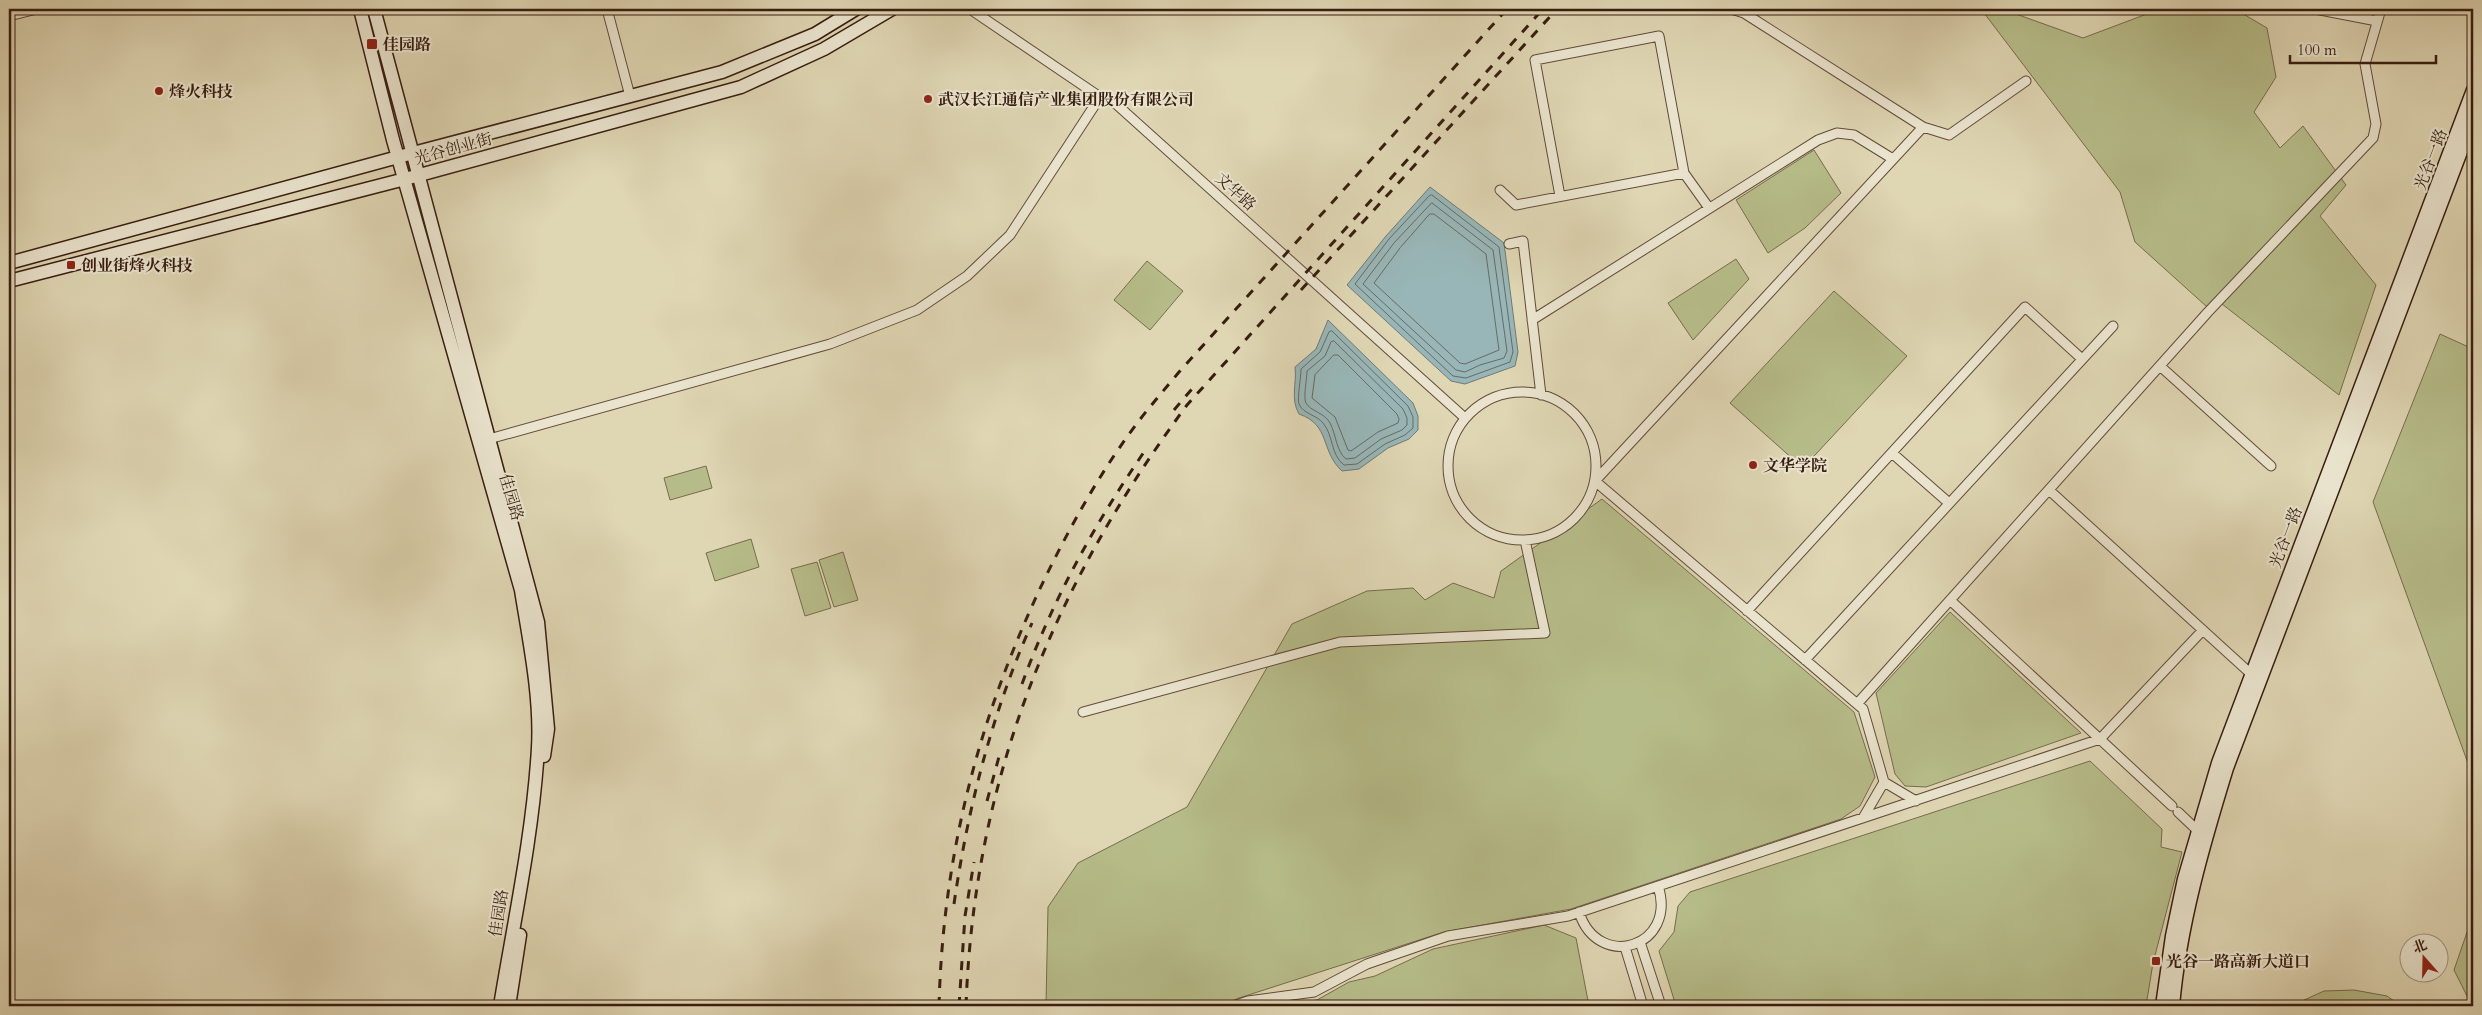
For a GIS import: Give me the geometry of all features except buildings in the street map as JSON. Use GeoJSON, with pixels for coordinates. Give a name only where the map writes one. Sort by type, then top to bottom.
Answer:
{"type":"FeatureCollection","features":[{"type":"Feature","properties":{"kind":"main road","name":"佳园路"},"geometry":{"type":"LineString","coordinates":[[360,9],[398,157],[521,590],[533,665],[538,747],[529,824],[500,1006]]}},
{"type":"Feature","properties":{"kind":"main road","name":"佳园路"},"geometry":{"type":"LineString","coordinates":[[374,9],[420,173],[538,622],[548,729],[509,1006]]}},
{"type":"Feature","properties":{"kind":"main road","name":"光谷创业街"},"geometry":{"type":"LineString","coordinates":[[9,263],[398,157],[722,72],[814,34],[856,9]]}},
{"type":"Feature","properties":{"kind":"main road","name":"光谷创业街"},"geometry":{"type":"LineString","coordinates":[[9,281],[405,179],[420,173],[741,87],[824,49],[892,9]]}},
{"type":"Feature","properties":{"kind":"main road","name":"光谷一路"},"geometry":{"type":"LineString","coordinates":[[2162,1006],[2172,936],[2197,830],[2218,763],[2250,673],[2473,90]]}},
{"type":"Feature","properties":{"kind":"main road","name":"光谷一路"},"geometry":{"type":"LineString","coordinates":[[2173,1006],[2193,886],[2227,768],[2473,120]]}},
{"type":"Feature","properties":{"kind":"street"},"geometry":{"type":"LineString","coordinates":[[9,16],[37,9]]}},
{"type":"Feature","properties":{"kind":"street"},"geometry":{"type":"LineString","coordinates":[[607,9],[630,96]]}},
{"type":"Feature","properties":{"kind":"street","name":"文华路"},"geometry":{"type":"LineString","coordinates":[[970,9],[1124,111],[1465,418]]}},
{"type":"Feature","properties":{"kind":"street"},"geometry":{"type":"LineString","coordinates":[[1731,9],[1744,14],[1923,127],[1949,135],[2026,80]]}},
{"type":"Feature","properties":{"kind":"street"},"geometry":{"type":"LineString","coordinates":[[2315,9],[2377,21]]}},
{"type":"Feature","properties":{"kind":"street"},"geometry":{"type":"LineString","coordinates":[[1857,704],[2160,366],[2373,138],[2376,124],[2365,64],[2380,9]]}},
{"type":"Feature","properties":{"kind":"street"},"geometry":{"type":"LineString","coordinates":[[1560,196],[1535,60],[1659,36],[1684,173],[1709,208]]}},
{"type":"Feature","properties":{"kind":"street"},"geometry":{"type":"LineString","coordinates":[[490,439],[830,344],[917,310],[967,276],[1010,235],[1100,96]]}},
{"type":"Feature","properties":{"kind":"street"},"geometry":{"type":"LineString","coordinates":[[1595,481],[1923,127]]}},
{"type":"Feature","properties":{"kind":"street"},"geometry":{"type":"LineString","coordinates":[[1532,320],[1818,140],[1837,133],[1854,135],[1893,159]]}},
{"type":"Feature","properties":{"kind":"street"},"geometry":{"type":"LineString","coordinates":[[1500,190],[1516,205],[1684,173]]}},
{"type":"Feature","properties":{"kind":"street"},"geometry":{"type":"LineString","coordinates":[[1509,244],[1523,241],[1541,395]]}},
{"type":"Feature","properties":{"kind":"street"},"geometry":{"type":"LineString","coordinates":[[1747,611],[2026,307],[2082,359]]}},
{"type":"Feature","properties":{"kind":"street"},"geometry":{"type":"LineString","coordinates":[[1805,660],[2113,326]]}},
{"type":"Feature","properties":{"kind":"street"},"geometry":{"type":"LineString","coordinates":[[2160,366],[2271,466]]}},
{"type":"Feature","properties":{"kind":"street"},"geometry":{"type":"LineString","coordinates":[[1531,392],[1541,395],[1555,399],[1575,413],[1589,433],[1596,456],[1595,481],[1586,504],[1570,522],[1549,535],[1525,540],[1501,537],[1479,526],[1461,509],[1456,499],[1451,487],[1448,463],[1452,439],[1465,418],[1484,402],[1506,393],[1531,392]]}},
{"type":"Feature","properties":{"kind":"street"},"geometry":{"type":"LineString","coordinates":[[1892,453],[1949,504]]}},
{"type":"Feature","properties":{"kind":"street"},"geometry":{"type":"LineString","coordinates":[[1595,481],[1863,709],[1884,782],[1916,801]]}},
{"type":"Feature","properties":{"kind":"street"},"geometry":{"type":"LineString","coordinates":[[2049,490],[2250,673]]}},
{"type":"Feature","properties":{"kind":"street"},"geometry":{"type":"LineString","coordinates":[[1083,712],[1340,642],[1545,634],[1525,540]]}},
{"type":"Feature","properties":{"kind":"street"},"geometry":{"type":"LineString","coordinates":[[1950,600],[2197,830]]}},
{"type":"Feature","properties":{"kind":"street"},"geometry":{"type":"LineString","coordinates":[[1233,1006],[1248,1001],[1314,992],[1367,964],[1448,936],[1579,912],[2100,740],[2203,630]]}},
{"type":"Feature","properties":{"kind":"street"},"geometry":{"type":"LineString","coordinates":[[1863,818],[1884,782]]}},
{"type":"Feature","properties":{"kind":"street"},"geometry":{"type":"LineString","coordinates":[[1579,912],[1586,928],[1596,939],[1609,945],[1625,947],[1640,942],[1654,931],[1661,918],[1663,905],[1658,886]]}},
{"type":"Feature","properties":{"kind":"street"},"geometry":{"type":"LineString","coordinates":[[1640,942],[1661,1006]]}},
{"type":"Feature","properties":{"kind":"street"},"geometry":{"type":"LineString","coordinates":[[1625,947],[1643,1006]]}},
{"type":"Feature","properties":{"kind":"green space"},"geometry":{"type":"Polygon","coordinates":[[[1981,9],[2002,9],[2083,38],[2160,9],[2235,9],[2267,28],[2276,77],[2254,112],[2280,148],[2303,126],[2346,185],[2320,216],[2376,285],[2339,395],[2222,304],[2206,306],[2135,242],[2120,192],[1981,9]]]}},
{"type":"Feature","properties":{"kind":"green space"},"geometry":{"type":"Polygon","coordinates":[[[1814,150],[1841,193],[1805,228],[1768,253],[1736,200],[1814,150]]]}},
{"type":"Feature","properties":{"kind":"green space"},"geometry":{"type":"Polygon","coordinates":[[[1736,259],[1749,279],[1693,340],[1668,303],[1736,259]]]}},
{"type":"Feature","properties":{"kind":"green space"},"geometry":{"type":"Polygon","coordinates":[[[1147,261],[1183,291],[1150,330],[1114,300],[1147,261]]]}},
{"type":"Feature","properties":{"kind":"green space"},"geometry":{"type":"Polygon","coordinates":[[[1834,291],[1907,356],[1803,468],[1730,403],[1834,291]]]}},
{"type":"Feature","properties":{"kind":"green space"},"geometry":{"type":"Polygon","coordinates":[[[2440,334],[2473,349],[2473,777],[2373,502],[2440,334]]]}},
{"type":"Feature","properties":{"kind":"green space"},"geometry":{"type":"Polygon","coordinates":[[[706,466],[712,488],[670,500],[664,478],[706,466]]]}},
{"type":"Feature","properties":{"kind":"green space"},"geometry":{"type":"Polygon","coordinates":[[[1602,499],[1854,712],[1875,777],[1860,806],[1841,819],[1571,909],[1444,932],[1239,998],[1222,1006],[1049,1006],[1046,1004],[1048,907],[1078,863],[1187,807],[1292,624],[1367,591],[1413,588],[1425,600],[1453,583],[1494,598],[1501,571],[1602,499]]]}},
{"type":"Feature","properties":{"kind":"green space"},"geometry":{"type":"Polygon","coordinates":[[[751,539],[759,567],[715,581],[706,553],[751,539]]]}},
{"type":"Feature","properties":{"kind":"green space"},"geometry":{"type":"Polygon","coordinates":[[[843,552],[858,600],[834,607],[819,560],[843,552]]]}},
{"type":"Feature","properties":{"kind":"green space"},"geometry":{"type":"Polygon","coordinates":[[[817,562],[831,608],[805,616],[791,569],[817,562]]]}},
{"type":"Feature","properties":{"kind":"green space"},"geometry":{"type":"Polygon","coordinates":[[[1950,612],[2081,733],[1926,787],[1905,786],[1895,774],[1876,693],[1950,612]]]}},
{"type":"Feature","properties":{"kind":"green space"},"geometry":{"type":"Polygon","coordinates":[[[2090,761],[2162,829],[2161,847],[2182,852],[2153,963],[2146,1006],[1676,1006],[1659,951],[1674,932],[1678,906],[1690,892],[2090,761]]]}},
{"type":"Feature","properties":{"kind":"green space"},"geometry":{"type":"Polygon","coordinates":[[[2473,915],[2473,1006],[2472,1006],[2454,970],[2473,915]]]}},
{"type":"Feature","properties":{"kind":"green space"},"geometry":{"type":"Polygon","coordinates":[[[1544,925],[1576,938],[1589,1006],[1276,1006],[1317,1000],[1349,982],[1375,976],[1433,949],[1544,925]]]}},
{"type":"Feature","properties":{"kind":"green space"},"geometry":{"type":"Polygon","coordinates":[[[2354,990],[2387,996],[2401,1006],[2291,1006],[2324,991],[2354,990]]]}},
{"type":"Feature","properties":{"kind":"water"},"geometry":{"type":"Polygon","coordinates":[[[1430,187],[1504,243],[1518,352],[1515,366],[1465,384],[1451,381],[1347,285],[1386,236],[1430,187]]]}},
{"type":"Feature","properties":{"kind":"water"},"geometry":{"type":"Polygon","coordinates":[[[1328,320],[1413,403],[1418,416],[1418,430],[1409,439],[1388,448],[1359,469],[1342,471],[1330,455],[1321,432],[1316,425],[1299,414],[1296,408],[1294,397],[1295,367],[1316,349],[1328,320]]]}},
{"type":"Feature","properties":{"kind":"railway"},"geometry":{"type":"LineString","coordinates":[[939,1006],[942,949],[948,893],[957,838],[969,784],[1002,678],[1023,626],[1067,534],[1101,476],[1125,440],[1179,372],[1507,9]]}},
{"type":"Feature","properties":{"kind":"railway"},"geometry":{"type":"LineString","coordinates":[[966,1006],[972,922],[985,842],[1004,764],[1029,688],[1060,615],[1097,543],[1139,473],[1187,405],[1543,9]]}},
{"type":"Feature","properties":{"kind":"railway"},"geometry":{"type":"LineString","coordinates":[[1301,290],[1557,9]]}},
{"type":"Feature","properties":{"kind":"railway"},"geometry":{"type":"LineString","coordinates":[[1174,410],[1197,383]]}},
{"type":"Feature","properties":{"kind":"railway"},"geometry":{"type":"LineString","coordinates":[[1022,684],[1047,623],[1076,564],[1108,507],[1144,452]]}},
{"type":"Feature","properties":{"kind":"railway"},"geometry":{"type":"LineString","coordinates":[[954,904],[966,832],[983,761],[1005,691],[1032,623]]}},
{"type":"Feature","properties":{"kind":"railway"},"geometry":{"type":"LineString","coordinates":[[987,801],[1000,753]]}},
{"type":"Feature","properties":{"kind":"railway"},"geometry":{"type":"LineString","coordinates":[[959,1006],[965,916],[974,862]]}},
{"type":"Feature","properties":{"kind":"place","name":"佳园路"},"geometry":{"type":"Point","coordinates":[372,44]}},
{"type":"Feature","properties":{"kind":"place","name":"烽火科技"},"geometry":{"type":"Point","coordinates":[159,91]}},
{"type":"Feature","properties":{"kind":"place","name":"武汉长江通信产业集团股份有限公司"},"geometry":{"type":"Point","coordinates":[928,99]}},
{"type":"Feature","properties":{"kind":"place","name":"创业街烽火科技"},"geometry":{"type":"Point","coordinates":[71,265]}},
{"type":"Feature","properties":{"kind":"place","name":"文华学院"},"geometry":{"type":"Point","coordinates":[1753,465]}},
{"type":"Feature","properties":{"kind":"place","name":"光谷一路高新大道口"},"geometry":{"type":"Point","coordinates":[2156,961]}}]}
